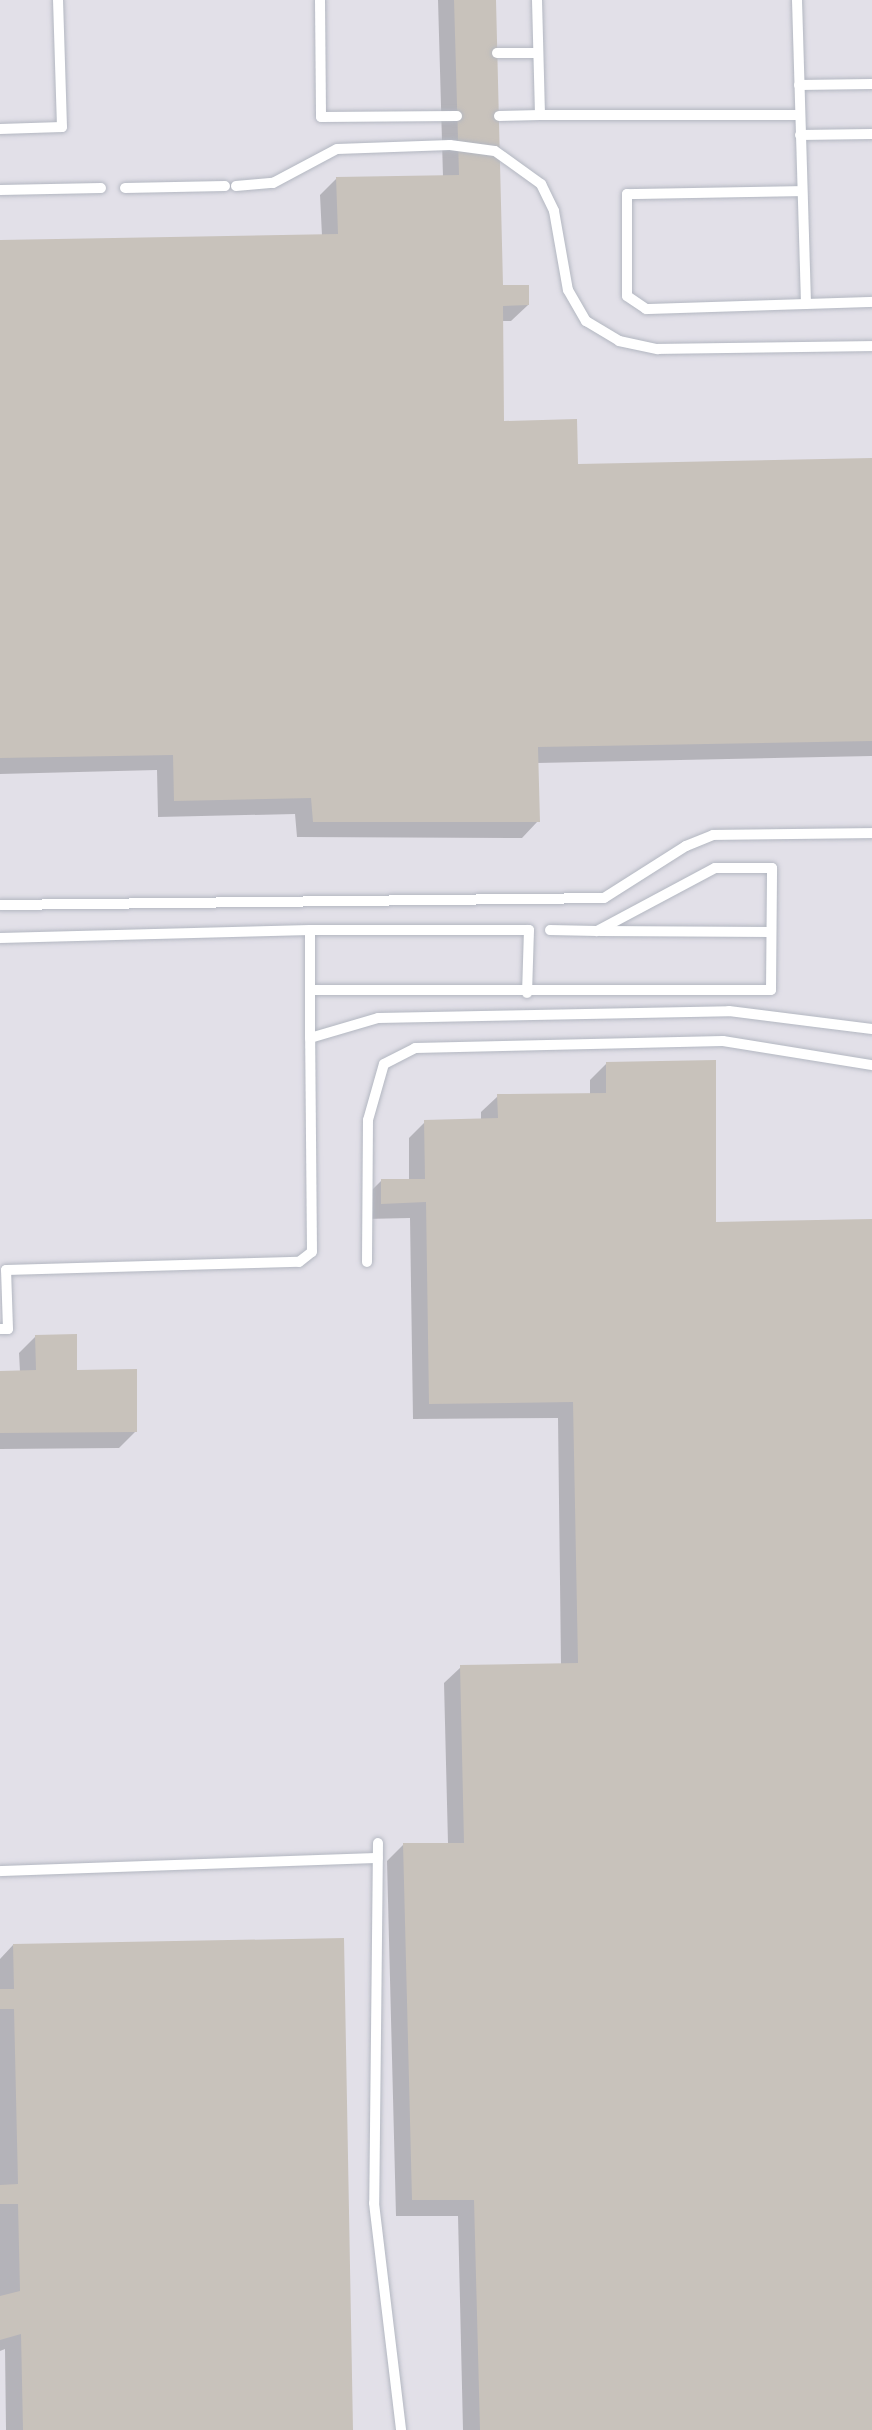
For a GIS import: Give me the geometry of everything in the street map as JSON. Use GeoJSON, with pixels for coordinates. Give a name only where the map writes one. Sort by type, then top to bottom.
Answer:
{"type":"FeatureCollection","features":[{"type":"Feature","properties":{"kind":"lane"},"geometry":{"type":"LineString","coordinates":[[0,129],[62,127],[58,0]]}},
{"type":"Feature","properties":{"kind":"lane"},"geometry":{"type":"LineString","coordinates":[[320,0],[321,117],[458,116]]}},
{"type":"Feature","properties":{"kind":"lane"},"geometry":{"type":"LineString","coordinates":[[537,0],[540,115]]}},
{"type":"Feature","properties":{"kind":"lane"},"geometry":{"type":"LineString","coordinates":[[797,0],[806,304]]}},
{"type":"Feature","properties":{"kind":"lane"},"geometry":{"type":"LineString","coordinates":[[498,53],[538,53]]}},
{"type":"Feature","properties":{"kind":"lane"},"geometry":{"type":"LineString","coordinates":[[800,85],[872,84]]}},
{"type":"Feature","properties":{"kind":"lane"},"geometry":{"type":"LineString","coordinates":[[499,116],[800,115]]}},
{"type":"Feature","properties":{"kind":"lane"},"geometry":{"type":"LineString","coordinates":[[800,135],[872,134]]}},
{"type":"Feature","properties":{"kind":"lane"},"geometry":{"type":"LineString","coordinates":[[125,188],[273,183],[337,149],[450,145],[495,151],[541,184],[554,211],[568,290],[586,321],[619,341],[658,350],[872,346]]}},
{"type":"Feature","properties":{"kind":"lane"},"geometry":{"type":"LineString","coordinates":[[0,190],[101,188]]}},
{"type":"Feature","properties":{"kind":"lane"},"geometry":{"type":"LineString","coordinates":[[802,192],[627,194],[627,296],[646,309],[872,302]]}},
{"type":"Feature","properties":{"kind":"lane"},"geometry":{"type":"LineString","coordinates":[[0,905],[604,898],[686,846],[713,835],[872,833]]}},
{"type":"Feature","properties":{"kind":"lane"},"geometry":{"type":"LineString","coordinates":[[310,990],[527,993],[771,990],[772,868],[715,868],[597,931]]}},
{"type":"Feature","properties":{"kind":"lane"},"geometry":{"type":"LineString","coordinates":[[0,938],[310,930],[529,930],[527,993]]}},
{"type":"Feature","properties":{"kind":"lane"},"geometry":{"type":"LineString","coordinates":[[0,1329],[8,1329],[6,1270],[300,1262],[312,1252],[310,930]]}},
{"type":"Feature","properties":{"kind":"lane"},"geometry":{"type":"LineString","coordinates":[[550,930],[771,932]]}},
{"type":"Feature","properties":{"kind":"lane"},"geometry":{"type":"LineString","coordinates":[[310,1038],[378,1018],[729,1011],[872,1029]]}},
{"type":"Feature","properties":{"kind":"lane"},"geometry":{"type":"LineString","coordinates":[[367,1262],[368,1120],[384,1064],[415,1048],[723,1041],[872,1065]]}},
{"type":"Feature","properties":{"kind":"lane"},"geometry":{"type":"LineString","coordinates":[[378,1843],[374,2203],[401,2430]]}},
{"type":"Feature","properties":{"kind":"lane"},"geometry":{"type":"LineString","coordinates":[[0,1870],[378,1858]]}},
{"type":"Feature","properties":{"kind":"shaded area"},"geometry":{"type":"Polygon","coordinates":[[[0,0],[872,0],[872,2430],[0,2430],[0,0]]]}},
{"type":"Feature","properties":{"kind":"building"},"geometry":{"type":"Polygon","coordinates":[[[454,0],[496,0],[503,285],[529,285],[529,305],[503,306],[504,421],[577,419],[578,464],[872,458],[872,741],[538,747],[540,822],[313,822],[311,798],[174,801],[173,755],[0,758],[0,240],[338,234],[336,177],[459,175],[454,0]]]}},
{"type":"Feature","properties":{"kind":"building"},"geometry":{"type":"Polygon","coordinates":[[[716,1060],[716,1222],[872,1219],[872,2430],[480,2430],[474,2200],[412,2200],[403,1843],[464,1843],[460,1665],[578,1663],[573,1402],[429,1404],[426,1202],[381,1204],[381,1179],[425,1179],[424,1120],[498,1118],[497,1094],[606,1093],[606,1062],[716,1060]]]}},
{"type":"Feature","properties":{"kind":"building"},"geometry":{"type":"Polygon","coordinates":[[[77,1334],[77,1370],[137,1369],[137,1432],[0,1433],[0,1371],[36,1370],[35,1335],[77,1334]]]}},
{"type":"Feature","properties":{"kind":"building"},"geometry":{"type":"Polygon","coordinates":[[[344,1938],[353,2430],[23,2430],[21,2334],[0,2340],[0,2296],[20,2291],[18,2204],[0,2204],[0,2185],[18,2184],[14,2009],[0,2009],[0,1989],[14,1989],[13,1944],[344,1938]]]}}]}
